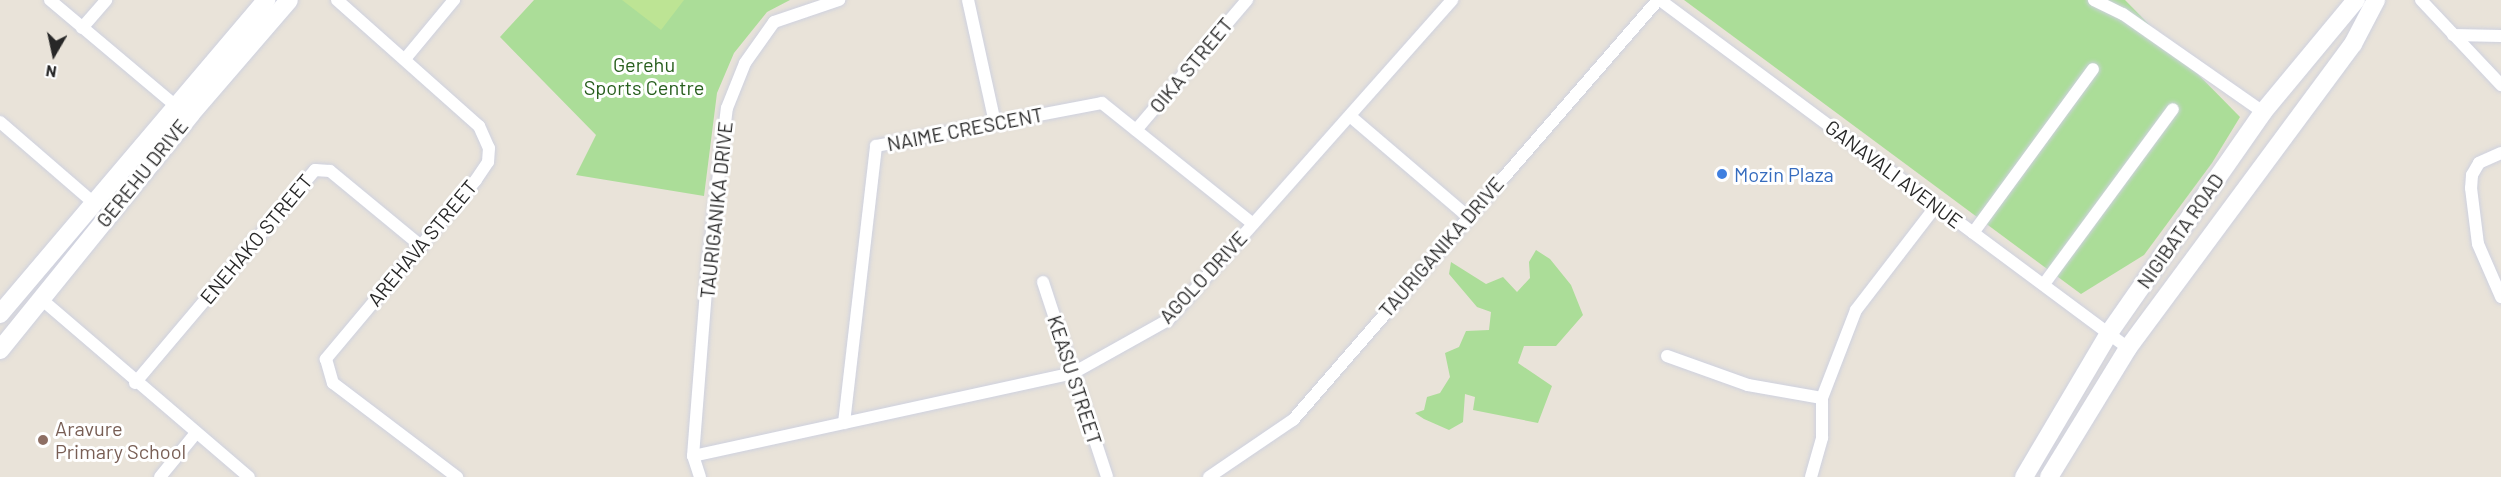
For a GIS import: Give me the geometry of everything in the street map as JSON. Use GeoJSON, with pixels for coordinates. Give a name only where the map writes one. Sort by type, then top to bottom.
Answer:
{"type":"FeatureCollection","features":[{"type":"Feature","properties":{"kind":"street"},"geometry":{"type":"LineString","coordinates":[[50,0],[176,106]]}},
{"type":"Feature","properties":{"kind":"street"},"geometry":{"type":"LineString","coordinates":[[82,28],[106,0]]}},
{"type":"Feature","properties":{"kind":"street","name":"GEREHU DRIVE"},"geometry":{"type":"LineString","coordinates":[[0,314],[266,0]]}},
{"type":"Feature","properties":{"kind":"street","name":"GEREHU DRIVE"},"geometry":{"type":"LineString","coordinates":[[0,350],[40,298],[289,0]]}},
{"type":"Feature","properties":{"kind":"street","name":"AREHAVA STREET"},"geometry":{"type":"LineString","coordinates":[[337,0],[478,126],[490,154],[476,180],[329,351],[326,368],[333,383],[457,477]]}},
{"type":"Feature","properties":{"kind":"street"},"geometry":{"type":"LineString","coordinates":[[405,59],[454,0]]}},
{"type":"Feature","properties":{"kind":"street","name":"TAURIGANIKA DRIVE"},"geometry":{"type":"LineString","coordinates":[[700,477],[693,456],[708,264],[727,108],[745,63],[774,22],[839,0]]}},
{"type":"Feature","properties":{"kind":"street"},"geometry":{"type":"LineString","coordinates":[[968,0],[994,123]]}},
{"type":"Feature","properties":{"kind":"street","name":"OIKA STREET"},"geometry":{"type":"LineString","coordinates":[[1136,130],[1247,0]]}},
{"type":"Feature","properties":{"kind":"street","name":"AGOLO DRIVE"},"geometry":{"type":"LineString","coordinates":[[693,456],[1073,373],[1168,320],[1452,0]]}},
{"type":"Feature","properties":{"kind":"street","name":"TAURIGANIKA DRIVE"},"geometry":{"type":"LineString","coordinates":[[1209,477],[1293,420],[1467,216],[1659,0]]}},
{"type":"Feature","properties":{"kind":"street","name":"GANAVALI AVENUE"},"geometry":{"type":"LineString","coordinates":[[1659,0],[2128,348]]}},
{"type":"Feature","properties":{"kind":"street"},"geometry":{"type":"LineString","coordinates":[[2094,0],[2123,14],[2263,112]]}},
{"type":"Feature","properties":{"kind":"street","name":"NIGIBATA ROAD"},"geometry":{"type":"LineString","coordinates":[[2024,477],[2109,333],[2263,112],[2356,0]]}},
{"type":"Feature","properties":{"kind":"street","name":"NIGIBATA ROAD"},"geometry":{"type":"LineString","coordinates":[[2049,477],[2128,348],[2353,44],[2376,0]]}},
{"type":"Feature","properties":{"kind":"street"},"geometry":{"type":"LineString","coordinates":[[2421,0],[2501,85]]}},
{"type":"Feature","properties":{"kind":"street"},"geometry":{"type":"LineString","coordinates":[[2453,35],[2501,36]]}},
{"type":"Feature","properties":{"kind":"street"},"geometry":{"type":"LineString","coordinates":[[1973,233],[2093,69]]}},
{"type":"Feature","properties":{"kind":"street","name":"NAIME CRESCENT"},"geometry":{"type":"LineString","coordinates":[[844,423],[876,146],[1102,103],[1253,224]]}},
{"type":"Feature","properties":{"kind":"street"},"geometry":{"type":"LineString","coordinates":[[2044,284],[2173,109]]}},
{"type":"Feature","properties":{"kind":"street"},"geometry":{"type":"LineString","coordinates":[[1350,116],[1467,216]]}},
{"type":"Feature","properties":{"kind":"street"},"geometry":{"type":"LineString","coordinates":[[1,124],[94,202]]}},
{"type":"Feature","properties":{"kind":"street"},"geometry":{"type":"LineString","coordinates":[[2501,153],[2479,163],[2472,175],[2471,188],[2478,244],[2501,297]]}},
{"type":"Feature","properties":{"kind":"street","name":"ENEHAKO STREET"},"geometry":{"type":"LineString","coordinates":[[135,383],[315,170],[330,171],[421,246]]}},
{"type":"Feature","properties":{"kind":"street"},"geometry":{"type":"LineString","coordinates":[[1811,477],[1822,438],[1822,398],[1856,310],[1936,206]]}},
{"type":"Feature","properties":{"kind":"street","name":"KEASU STREET"},"geometry":{"type":"LineString","coordinates":[[1043,282],[1107,477]]}},
{"type":"Feature","properties":{"kind":"street"},"geometry":{"type":"LineString","coordinates":[[40,298],[135,383],[249,477]]}},
{"type":"Feature","properties":{"kind":"street"},"geometry":{"type":"LineString","coordinates":[[1667,356],[1748,385],[1822,398]]}},
{"type":"Feature","properties":{"kind":"street"},"geometry":{"type":"LineString","coordinates":[[160,477],[196,433]]}},
{"type":"Feature","properties":{"kind":"green space","name":"Gerehu Sports Centre"},"geometry":{"type":"Polygon","coordinates":[[[534,0],[790,0],[767,12],[734,53],[717,93],[704,196],[576,175],[596,135],[500,37],[534,0]]]}},
{"type":"Feature","properties":{"kind":"green space"},"geometry":{"type":"Polygon","coordinates":[[[622,0],[684,0],[661,30],[622,0]]]}},
{"type":"Feature","properties":{"kind":"green space"},"geometry":{"type":"Polygon","coordinates":[[[1684,0],[2125,0],[2240,117],[2212,163],[2144,255],[2081,294],[1684,0]]]}},
{"type":"Feature","properties":{"kind":"green space"},"geometry":{"type":"Polygon","coordinates":[[[1536,250],[1550,259],[1571,285],[1583,315],[1556,346],[1524,346],[1518,363],[1552,386],[1538,423],[1473,410],[1475,397],[1465,394],[1463,422],[1449,430],[1415,413],[1424,410],[1427,397],[1440,393],[1450,377],[1445,353],[1459,347],[1466,331],[1489,330],[1491,312],[1477,307],[1449,274],[1451,262],[1486,284],[1503,277],[1517,292],[1530,278],[1529,262],[1536,250]]]}},
{"type":"Feature","properties":{"kind":"place","name":"Mozin Plaza"},"geometry":{"type":"Point","coordinates":[1722,174]}},
{"type":"Feature","properties":{"kind":"place","name":"Aravure Primary School"},"geometry":{"type":"Point","coordinates":[43,440]}}]}
